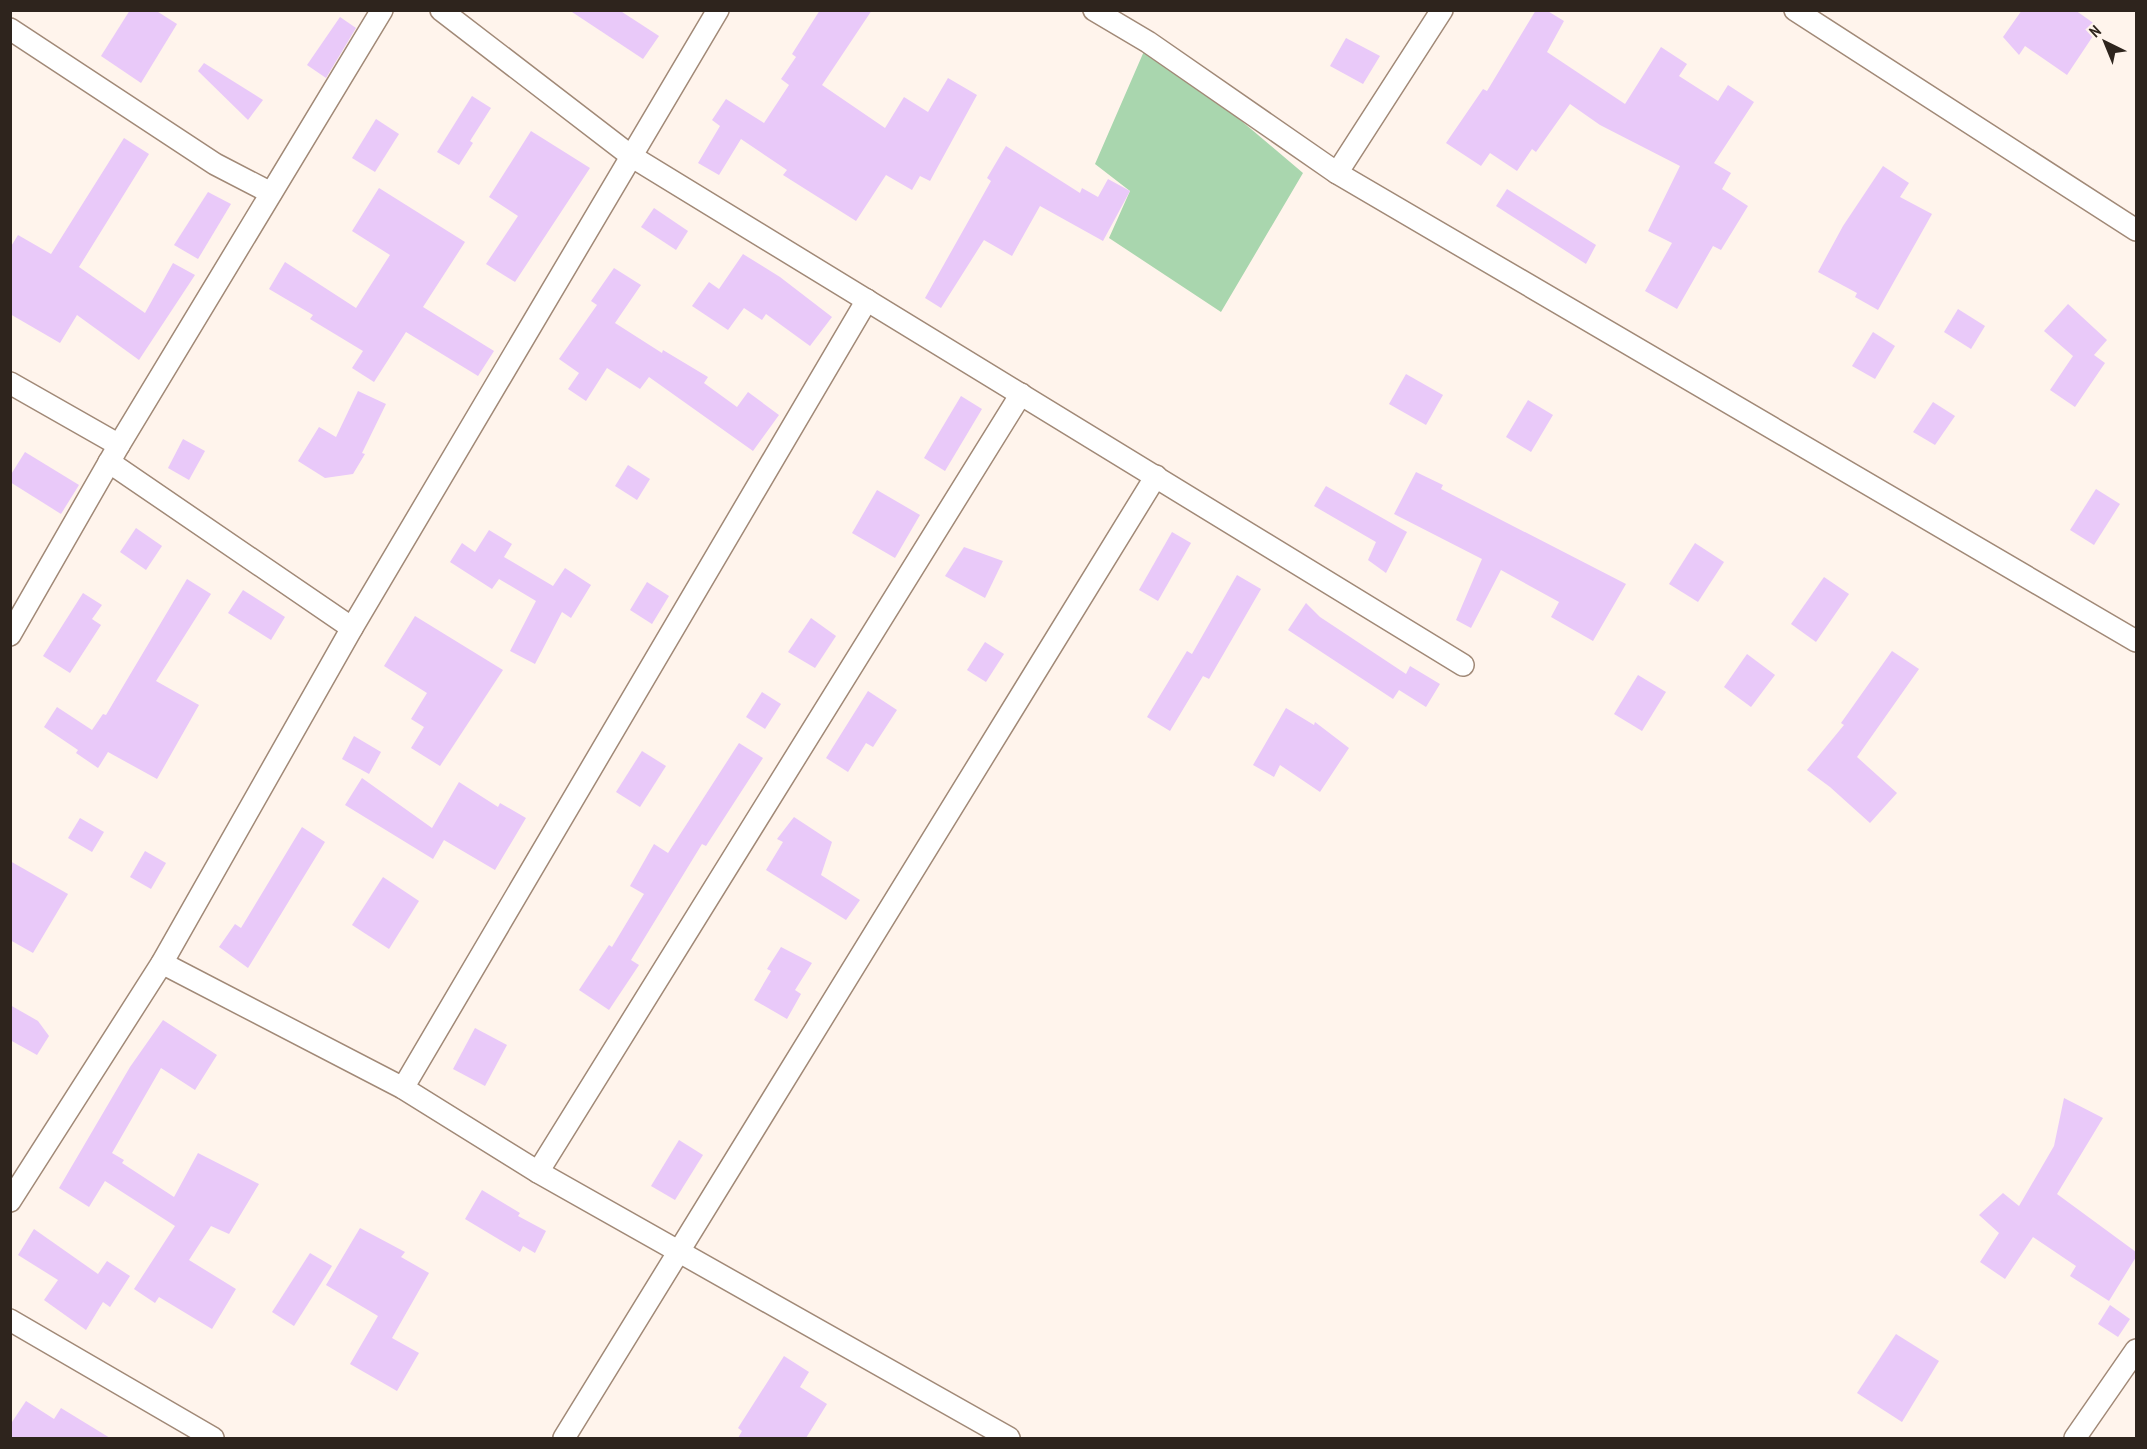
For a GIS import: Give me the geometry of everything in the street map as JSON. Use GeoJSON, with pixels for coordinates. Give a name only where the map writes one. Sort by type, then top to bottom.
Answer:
{"type":"FeatureCollection","features":[{"type":"Feature","properties":{"kind":"street"},"geometry":{"type":"LineString","coordinates":[[10,636],[114,453],[382,10]]}},
{"type":"Feature","properties":{"kind":"street"},"geometry":{"type":"LineString","coordinates":[[441,10],[631,156],[1463,665]]}},
{"type":"Feature","properties":{"kind":"street"},"geometry":{"type":"LineString","coordinates":[[10,1201],[162,963],[352,628],[718,10]]}},
{"type":"Feature","properties":{"kind":"street"},"geometry":{"type":"LineString","coordinates":[[1094,10],[1148,42],[1336,173],[2136,641]]}},
{"type":"Feature","properties":{"kind":"street"},"geometry":{"type":"LineString","coordinates":[[1336,173],[1442,10]]}},
{"type":"Feature","properties":{"kind":"street"},"geometry":{"type":"LineString","coordinates":[[1795,10],[2136,230]]}},
{"type":"Feature","properties":{"kind":"street"},"geometry":{"type":"LineString","coordinates":[[10,29],[215,164],[271,194]]}},
{"type":"Feature","properties":{"kind":"street"},"geometry":{"type":"LineString","coordinates":[[404,1088],[867,300]]}},
{"type":"Feature","properties":{"kind":"street"},"geometry":{"type":"LineString","coordinates":[[10,383],[114,453],[352,628]]}},
{"type":"Feature","properties":{"kind":"street"},"geometry":{"type":"LineString","coordinates":[[538,1172],[1021,394]]}},
{"type":"Feature","properties":{"kind":"street"},"geometry":{"type":"LineString","coordinates":[[564,1438],[680,1253],[1156,476]]}},
{"type":"Feature","properties":{"kind":"street"},"geometry":{"type":"LineString","coordinates":[[162,963],[404,1088],[538,1172],[1009,1438]]}},
{"type":"Feature","properties":{"kind":"street"},"geometry":{"type":"LineString","coordinates":[[10,1320],[213,1438]]}},
{"type":"Feature","properties":{"kind":"street"},"geometry":{"type":"LineString","coordinates":[[2075,1438],[2136,1350]]}},
{"type":"Feature","properties":{"kind":"green space"},"geometry":{"type":"Polygon","coordinates":[[[1148,42],[1303,173],[1221,312],[1109,238],[1130,191],[1095,164],[1148,42]]]}},
{"type":"Feature","properties":{"kind":"building"},"geometry":{"type":"Polygon","coordinates":[[[130,10],[155,10],[177,24],[141,83],[101,56],[130,10]]]}},
{"type":"Feature","properties":{"kind":"building"},"geometry":{"type":"Polygon","coordinates":[[[569,10],[619,10],[659,36],[643,59],[569,10]]]}},
{"type":"Feature","properties":{"kind":"building"},"geometry":{"type":"Polygon","coordinates":[[[820,10],[872,10],[822,85],[885,128],[904,97],[928,112],[948,78],[977,95],[930,181],[920,176],[912,190],[886,175],[856,221],[783,175],[787,170],[741,139],[719,175],[698,163],[720,126],[712,120],[726,99],[764,123],[789,85],[781,79],[796,57],[792,54],[820,10]]]}},
{"type":"Feature","properties":{"kind":"building"},"geometry":{"type":"Polygon","coordinates":[[[1536,10],[1546,10],[1564,21],[1547,52],[1625,104],[1661,47],[1687,64],[1679,76],[1718,101],[1728,85],[1754,102],[1714,163],[1731,173],[1722,189],[1748,206],[1721,250],[1713,246],[1677,309],[1645,291],[1672,243],[1648,231],[1680,166],[1600,125],[1570,104],[1536,152],[1532,149],[1517,171],[1490,153],[1481,166],[1446,143],[1483,89],[1487,91],[1536,10]]]}},
{"type":"Feature","properties":{"kind":"building"},"geometry":{"type":"Polygon","coordinates":[[[2022,10],[2075,10],[2099,27],[2067,75],[2025,46],[2019,55],[2003,37],[2022,10]]]}},
{"type":"Feature","properties":{"kind":"building"},"geometry":{"type":"Polygon","coordinates":[[[340,17],[356,28],[326,78],[307,65],[340,17]]]}},
{"type":"Feature","properties":{"kind":"building"},"geometry":{"type":"Polygon","coordinates":[[[1346,38],[1380,56],[1363,84],[1330,66],[1346,38]]]}},
{"type":"Feature","properties":{"kind":"building"},"geometry":{"type":"Polygon","coordinates":[[[204,63],[263,100],[248,120],[198,71],[204,63]]]}},
{"type":"Feature","properties":{"kind":"building"},"geometry":{"type":"Polygon","coordinates":[[[472,96],[491,108],[470,141],[473,143],[459,165],[437,152],[472,96]]]}},
{"type":"Feature","properties":{"kind":"building"},"geometry":{"type":"Polygon","coordinates":[[[376,119],[399,134],[375,172],[352,158],[376,119]]]}},
{"type":"Feature","properties":{"kind":"building"},"geometry":{"type":"Polygon","coordinates":[[[531,131],[590,168],[515,282],[486,264],[518,216],[489,197],[531,131]]]}},
{"type":"Feature","properties":{"kind":"building"},"geometry":{"type":"Polygon","coordinates":[[[124,138],[149,154],[79,267],[145,313],[173,263],[195,275],[139,360],[77,315],[60,343],[10,314],[10,248],[18,235],[51,254],[124,138]]]}},
{"type":"Feature","properties":{"kind":"building"},"geometry":{"type":"Polygon","coordinates":[[[1006,146],[1080,193],[1082,188],[1098,197],[1108,179],[1130,191],[1103,241],[1040,206],[1012,256],[984,240],[941,308],[925,298],[991,181],[987,178],[1006,146]]]}},
{"type":"Feature","properties":{"kind":"building"},"geometry":{"type":"Polygon","coordinates":[[[1883,166],[1909,183],[1900,197],[1932,214],[1878,310],[1855,297],[1857,293],[1818,272],[1843,226],[1883,166]]]}},
{"type":"Feature","properties":{"kind":"building"},"geometry":{"type":"Polygon","coordinates":[[[379,188],[465,242],[423,307],[494,351],[478,376],[406,332],[374,382],[352,368],[363,351],[310,319],[313,315],[269,289],[285,262],[356,308],[390,255],[352,231],[379,188]]]}},
{"type":"Feature","properties":{"kind":"building"},"geometry":{"type":"Polygon","coordinates":[[[1507,189],[1596,245],[1586,264],[1496,206],[1507,189]]]}},
{"type":"Feature","properties":{"kind":"building"},"geometry":{"type":"Polygon","coordinates":[[[208,192],[231,204],[198,259],[174,245],[208,192]]]}},
{"type":"Feature","properties":{"kind":"building"},"geometry":{"type":"Polygon","coordinates":[[[654,208],[688,231],[676,250],[641,227],[654,208]]]}},
{"type":"Feature","properties":{"kind":"building"},"geometry":{"type":"Polygon","coordinates":[[[743,254],[780,277],[832,317],[810,346],[766,314],[762,320],[744,308],[728,330],[692,306],[709,282],[719,289],[743,254]]]}},
{"type":"Feature","properties":{"kind":"building"},"geometry":{"type":"Polygon","coordinates":[[[614,268],[641,285],[615,323],[662,353],[663,350],[708,377],[704,383],[737,407],[748,392],[779,415],[753,451],[649,377],[640,389],[607,368],[586,401],[568,389],[579,373],[559,359],[597,305],[591,301],[614,268]]]}},
{"type":"Feature","properties":{"kind":"building"},"geometry":{"type":"Polygon","coordinates":[[[2068,304],[2107,340],[2094,355],[2105,363],[2075,407],[2050,390],[2073,356],[2044,331],[2068,304]]]}},
{"type":"Feature","properties":{"kind":"building"},"geometry":{"type":"Polygon","coordinates":[[[1958,309],[1985,326],[1971,349],[1944,332],[1958,309]]]}},
{"type":"Feature","properties":{"kind":"building"},"geometry":{"type":"Polygon","coordinates":[[[1873,332],[1895,346],[1875,379],[1852,366],[1873,332]]]}},
{"type":"Feature","properties":{"kind":"building"},"geometry":{"type":"Polygon","coordinates":[[[1406,374],[1443,395],[1426,425],[1389,404],[1406,374]]]}},
{"type":"Feature","properties":{"kind":"building"},"geometry":{"type":"Polygon","coordinates":[[[358,391],[386,404],[362,453],[365,454],[353,474],[325,478],[298,461],[319,427],[336,437],[358,391]]]}},
{"type":"Feature","properties":{"kind":"building"},"geometry":{"type":"Polygon","coordinates":[[[961,396],[982,409],[945,471],[924,458],[961,396]]]}},
{"type":"Feature","properties":{"kind":"building"},"geometry":{"type":"Polygon","coordinates":[[[1528,400],[1553,415],[1531,452],[1506,437],[1528,400]]]}},
{"type":"Feature","properties":{"kind":"building"},"geometry":{"type":"Polygon","coordinates":[[[1933,402],[1955,416],[1935,445],[1913,432],[1933,402]]]}},
{"type":"Feature","properties":{"kind":"building"},"geometry":{"type":"Polygon","coordinates":[[[183,439],[205,451],[189,480],[168,468],[183,439]]]}},
{"type":"Feature","properties":{"kind":"building"},"geometry":{"type":"Polygon","coordinates":[[[25,452],[79,485],[61,514],[10,482],[10,476],[25,452]]]}},
{"type":"Feature","properties":{"kind":"building"},"geometry":{"type":"Polygon","coordinates":[[[628,465],[650,479],[637,500],[615,486],[628,465]]]}},
{"type":"Feature","properties":{"kind":"building"},"geometry":{"type":"Polygon","coordinates":[[[1416,472],[1443,485],[1441,489],[1626,584],[1593,641],[1551,617],[1559,602],[1501,570],[1471,628],[1456,620],[1482,559],[1394,514],[1416,472]]]}},
{"type":"Feature","properties":{"kind":"building"},"geometry":{"type":"Polygon","coordinates":[[[1326,486],[1407,532],[1386,573],[1368,560],[1376,542],[1314,506],[1326,486]]]}},
{"type":"Feature","properties":{"kind":"building"},"geometry":{"type":"Polygon","coordinates":[[[2096,489],[2120,504],[2094,545],[2070,530],[2096,489]]]}},
{"type":"Feature","properties":{"kind":"building"},"geometry":{"type":"Polygon","coordinates":[[[877,490],[920,515],[895,558],[852,533],[877,490]]]}},
{"type":"Feature","properties":{"kind":"building"},"geometry":{"type":"Polygon","coordinates":[[[136,528],[162,546],[146,570],[120,552],[136,528]]]}},
{"type":"Feature","properties":{"kind":"building"},"geometry":{"type":"Polygon","coordinates":[[[489,530],[512,544],[504,557],[553,586],[565,568],[591,585],[571,618],[562,612],[535,664],[510,651],[536,601],[499,579],[492,589],[450,562],[462,543],[475,552],[489,530]]]}},
{"type":"Feature","properties":{"kind":"building"},"geometry":{"type":"Polygon","coordinates":[[[1172,532],[1191,543],[1158,601],[1139,590],[1172,532]]]}},
{"type":"Feature","properties":{"kind":"building"},"geometry":{"type":"Polygon","coordinates":[[[1695,543],[1724,562],[1698,602],[1669,584],[1695,543]]]}},
{"type":"Feature","properties":{"kind":"building"},"geometry":{"type":"Polygon","coordinates":[[[964,547],[1003,561],[985,598],[945,576],[964,547]]]}},
{"type":"Feature","properties":{"kind":"building"},"geometry":{"type":"Polygon","coordinates":[[[1237,575],[1261,589],[1209,679],[1203,676],[1170,731],[1147,717],[1187,651],[1192,654],[1237,575]]]}},
{"type":"Feature","properties":{"kind":"building"},"geometry":{"type":"Polygon","coordinates":[[[1824,577],[1849,594],[1816,642],[1791,624],[1824,577]]]}},
{"type":"Feature","properties":{"kind":"building"},"geometry":{"type":"Polygon","coordinates":[[[187,579],[211,594],[156,681],[199,705],[157,779],[108,752],[98,768],[76,753],[78,750],[44,727],[57,707],[92,730],[103,714],[106,715],[187,579]]]}},
{"type":"Feature","properties":{"kind":"building"},"geometry":{"type":"Polygon","coordinates":[[[647,582],[669,596],[652,624],[630,610],[647,582]]]}},
{"type":"Feature","properties":{"kind":"building"},"geometry":{"type":"Polygon","coordinates":[[[243,590],[285,617],[271,640],[228,613],[243,590]]]}},
{"type":"Feature","properties":{"kind":"building"},"geometry":{"type":"Polygon","coordinates":[[[83,593],[102,605],[92,619],[101,625],[70,673],[43,656],[83,593]]]}},
{"type":"Feature","properties":{"kind":"building"},"geometry":{"type":"Polygon","coordinates":[[[1306,603],[1320,617],[1406,674],[1410,666],[1440,684],[1426,707],[1399,690],[1393,699],[1288,630],[1306,603]]]}},
{"type":"Feature","properties":{"kind":"building"},"geometry":{"type":"Polygon","coordinates":[[[415,616],[503,670],[440,766],[411,748],[424,727],[411,719],[427,693],[384,666],[415,616]]]}},
{"type":"Feature","properties":{"kind":"building"},"geometry":{"type":"Polygon","coordinates":[[[811,618],[836,636],[815,668],[788,652],[811,618]]]}},
{"type":"Feature","properties":{"kind":"building"},"geometry":{"type":"Polygon","coordinates":[[[985,642],[1004,654],[986,682],[967,670],[985,642]]]}},
{"type":"Feature","properties":{"kind":"building"},"geometry":{"type":"Polygon","coordinates":[[[1892,651],[1919,669],[1857,757],[1897,793],[1870,823],[1807,770],[1844,725],[1841,723],[1892,651]]]}},
{"type":"Feature","properties":{"kind":"building"},"geometry":{"type":"Polygon","coordinates":[[[1747,654],[1775,675],[1751,707],[1724,687],[1747,654]]]}},
{"type":"Feature","properties":{"kind":"building"},"geometry":{"type":"Polygon","coordinates":[[[1638,675],[1666,692],[1642,731],[1614,714],[1638,675]]]}},
{"type":"Feature","properties":{"kind":"building"},"geometry":{"type":"Polygon","coordinates":[[[868,691],[897,710],[873,747],[866,743],[848,772],[826,758],[868,691]]]}},
{"type":"Feature","properties":{"kind":"building"},"geometry":{"type":"Polygon","coordinates":[[[762,692],[781,704],[765,729],[746,717],[762,692]]]}},
{"type":"Feature","properties":{"kind":"building"},"geometry":{"type":"Polygon","coordinates":[[[1286,708],[1314,725],[1315,722],[1349,748],[1320,792],[1280,765],[1274,777],[1253,765],[1286,708]]]}},
{"type":"Feature","properties":{"kind":"building"},"geometry":{"type":"Polygon","coordinates":[[[354,736],[381,752],[369,774],[342,759],[354,736]]]}},
{"type":"Feature","properties":{"kind":"building"},"geometry":{"type":"Polygon","coordinates":[[[739,743],[763,758],[706,846],[702,844],[631,960],[639,965],[609,1010],[579,990],[609,945],[612,947],[644,894],[630,886],[654,844],[668,853],[739,743]]]}},
{"type":"Feature","properties":{"kind":"building"},"geometry":{"type":"Polygon","coordinates":[[[642,751],[666,766],[640,807],[616,792],[642,751]]]}},
{"type":"Feature","properties":{"kind":"building"},"geometry":{"type":"Polygon","coordinates":[[[362,778],[432,828],[459,782],[498,807],[500,803],[526,818],[495,870],[444,840],[433,859],[345,805],[362,778]]]}},
{"type":"Feature","properties":{"kind":"building"},"geometry":{"type":"Polygon","coordinates":[[[794,817],[832,842],[821,875],[860,900],[846,920],[766,870],[783,842],[777,839],[794,817]]]}},
{"type":"Feature","properties":{"kind":"building"},"geometry":{"type":"Polygon","coordinates":[[[80,818],[104,832],[92,852],[68,838],[80,818]]]}},
{"type":"Feature","properties":{"kind":"building"},"geometry":{"type":"Polygon","coordinates":[[[302,827],[325,842],[248,968],[219,947],[235,924],[241,928],[302,827]]]}},
{"type":"Feature","properties":{"kind":"building"},"geometry":{"type":"Polygon","coordinates":[[[145,851],[166,863],[151,889],[130,877],[145,851]]]}},
{"type":"Feature","properties":{"kind":"building"},"geometry":{"type":"Polygon","coordinates":[[[10,861],[68,894],[33,953],[10,940],[10,861]]]}},
{"type":"Feature","properties":{"kind":"building"},"geometry":{"type":"Polygon","coordinates":[[[383,877],[419,901],[389,949],[352,925],[383,877]]]}},
{"type":"Feature","properties":{"kind":"building"},"geometry":{"type":"Polygon","coordinates":[[[781,947],[812,963],[795,990],[801,994],[787,1019],[754,1000],[771,971],[767,969],[781,947]]]}},
{"type":"Feature","properties":{"kind":"building"},"geometry":{"type":"Polygon","coordinates":[[[10,1005],[38,1021],[49,1036],[37,1055],[10,1040],[10,1005]]]}},
{"type":"Feature","properties":{"kind":"building"},"geometry":{"type":"Polygon","coordinates":[[[163,1020],[217,1055],[195,1090],[161,1068],[112,1153],[124,1160],[122,1163],[174,1197],[198,1153],[259,1184],[229,1234],[211,1226],[189,1260],[236,1289],[212,1329],[159,1297],[155,1303],[134,1289],[175,1226],[105,1181],[89,1207],[59,1188],[130,1067],[163,1020]]]}},
{"type":"Feature","properties":{"kind":"building"},"geometry":{"type":"Polygon","coordinates":[[[475,1028],[507,1045],[485,1086],[453,1069],[475,1028]]]}},
{"type":"Feature","properties":{"kind":"building"},"geometry":{"type":"Polygon","coordinates":[[[2064,1098],[2103,1118],[2057,1194],[2136,1252],[2136,1257],[2109,1301],[2070,1276],[2076,1266],[2033,1237],[2005,1279],[1980,1262],[1999,1233],[1979,1215],[2003,1193],[2019,1206],[2054,1146],[2064,1098]]]}},
{"type":"Feature","properties":{"kind":"building"},"geometry":{"type":"Polygon","coordinates":[[[679,1140],[703,1155],[675,1200],[651,1186],[679,1140]]]}},
{"type":"Feature","properties":{"kind":"building"},"geometry":{"type":"Polygon","coordinates":[[[482,1190],[520,1213],[518,1216],[546,1231],[535,1253],[523,1246],[520,1252],[465,1219],[482,1190]]]}},
{"type":"Feature","properties":{"kind":"building"},"geometry":{"type":"Polygon","coordinates":[[[360,1228],[405,1252],[401,1257],[429,1273],[392,1338],[419,1353],[397,1391],[350,1364],[378,1316],[326,1285],[360,1228]]]}},
{"type":"Feature","properties":{"kind":"building"},"geometry":{"type":"Polygon","coordinates":[[[34,1229],[98,1274],[107,1261],[130,1276],[110,1307],[103,1302],[86,1330],[44,1300],[58,1280],[18,1255],[34,1229]]]}},
{"type":"Feature","properties":{"kind":"building"},"geometry":{"type":"Polygon","coordinates":[[[310,1253],[332,1266],[294,1326],[272,1312],[310,1253]]]}},
{"type":"Feature","properties":{"kind":"building"},"geometry":{"type":"Polygon","coordinates":[[[2110,1305],[2130,1319],[2118,1337],[2098,1324],[2110,1305]]]}},
{"type":"Feature","properties":{"kind":"building"},"geometry":{"type":"Polygon","coordinates":[[[1896,1334],[1939,1361],[1902,1422],[1857,1393],[1896,1334]]]}},
{"type":"Feature","properties":{"kind":"building"},"geometry":{"type":"Polygon","coordinates":[[[784,1356],[809,1372],[800,1387],[827,1404],[806,1438],[738,1438],[742,1431],[738,1428],[784,1356]]]}},
{"type":"Feature","properties":{"kind":"building"},"geometry":{"type":"Polygon","coordinates":[[[26,1401],[54,1419],[61,1408],[110,1438],[10,1438],[10,1425],[26,1401]]]}}]}
